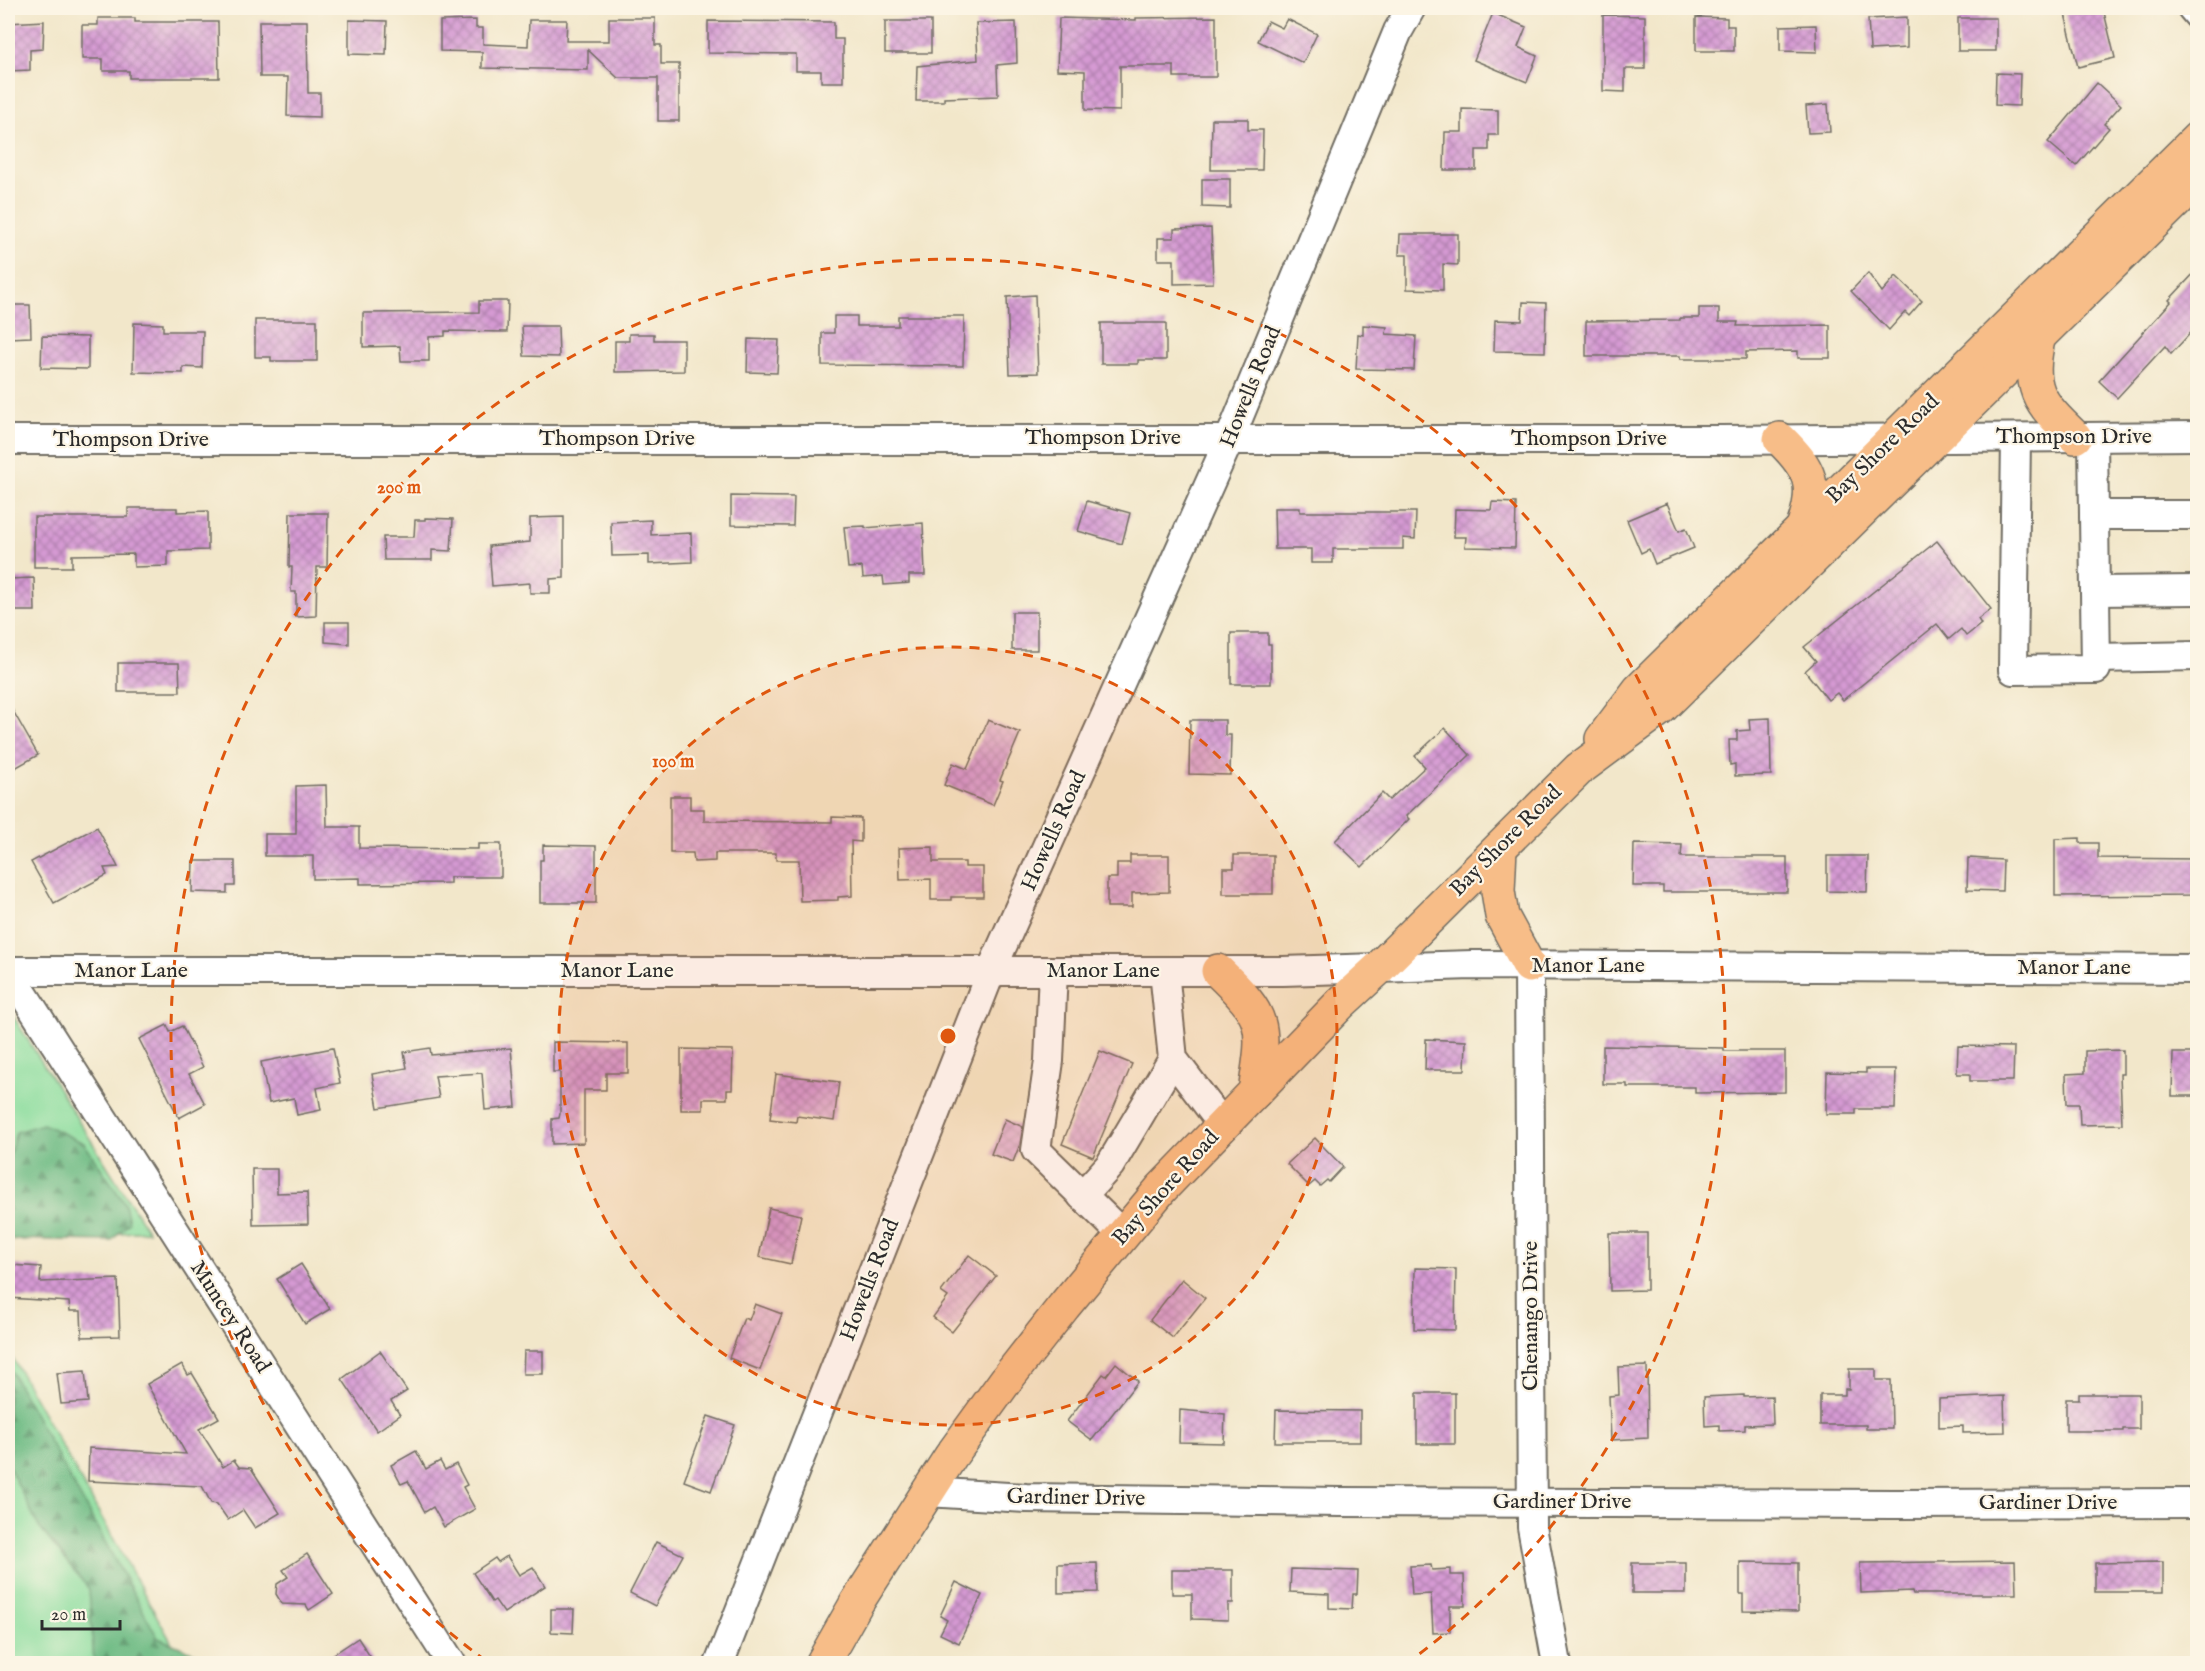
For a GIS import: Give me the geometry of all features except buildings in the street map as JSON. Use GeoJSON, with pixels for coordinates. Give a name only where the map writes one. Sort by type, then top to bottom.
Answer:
{"type":"FeatureCollection","features":[{"type":"Feature","properties":{"kind":"main road","name":"Bay Shore Road"},"geometry":{"type":"LineString","coordinates":[[1579,770],[1639,690],[2198,138]]}},
{"type":"Feature","properties":{"kind":"main road","name":"Bay Shore Road"},"geometry":{"type":"LineString","coordinates":[[822,1664],[856,1604],[927,1492],[1006,1380],[1161,1189],[1341,1003],[1579,770],[1660,709],[2198,180]]}},
{"type":"Feature","properties":{"kind":"main road"},"geometry":{"type":"LineString","coordinates":[[2039,335],[2033,374],[2037,390],[2047,408],[2084,436]]}},
{"type":"Feature","properties":{"kind":"main road"},"geometry":{"type":"LineString","coordinates":[[1780,439],[1803,462],[1811,486],[1810,509],[1803,528]]}},
{"type":"Feature","properties":{"kind":"main road"},"geometry":{"type":"LineString","coordinates":[[1500,848],[1498,891],[1502,916],[1529,966]]}},
{"type":"Feature","properties":{"kind":"main road"},"geometry":{"type":"LineString","coordinates":[[1218,971],[1245,997],[1259,1021],[1262,1042],[1255,1092]]}},
{"type":"Feature","properties":{"kind":"street","name":"Howells Road"},"geometry":{"type":"LineString","coordinates":[[719,1664],[991,971],[1230,438],[1398,31],[1411,8]]}},
{"type":"Feature","properties":{"kind":"street"},"geometry":{"type":"LineString","coordinates":[[2192,8],[2198,15]]}},
{"type":"Feature","properties":{"kind":"street"},"geometry":{"type":"LineString","coordinates":[[2016,438],[2013,670],[2096,669],[2094,505],[2084,436]]}},
{"type":"Feature","properties":{"kind":"street","name":"Thompson Drive"},"geometry":{"type":"LineString","coordinates":[[8,440],[1780,439],[2198,436]]}},
{"type":"Feature","properties":{"kind":"street"},"geometry":{"type":"LineString","coordinates":[[2094,505],[2198,515]]}},
{"type":"Feature","properties":{"kind":"street"},"geometry":{"type":"LineString","coordinates":[[2095,591],[2198,590]]}},
{"type":"Feature","properties":{"kind":"street"},"geometry":{"type":"LineString","coordinates":[[2096,658],[2198,656]]}},
{"type":"Feature","properties":{"kind":"street","name":"Manor Lane"},"geometry":{"type":"LineString","coordinates":[[8,971],[1218,971],[1432,965],[2198,969]]}},
{"type":"Feature","properties":{"kind":"street","name":"Chenango Drive"},"geometry":{"type":"LineString","coordinates":[[1529,966],[1532,1527],[1557,1664]]}},
{"type":"Feature","properties":{"kind":"street","name":"Muncey Road"},"geometry":{"type":"LineString","coordinates":[[8,971],[452,1664]]}},
{"type":"Feature","properties":{"kind":"street"},"geometry":{"type":"LineString","coordinates":[[1053,971],[1049,1061],[1036,1150],[1123,1235]]}},
{"type":"Feature","properties":{"kind":"street"},"geometry":{"type":"LineString","coordinates":[[1164,971],[1173,1059],[1223,1125]]}},
{"type":"Feature","properties":{"kind":"street"},"geometry":{"type":"LineString","coordinates":[[1082,1196],[1110,1165],[1173,1059]]}},
{"type":"Feature","properties":{"kind":"street","name":"Gardiner Drive"},"geometry":{"type":"LineString","coordinates":[[927,1492],[1026,1498],[1340,1502],[2198,1503]]}},
{"type":"Feature","properties":{"kind":"green space"},"geometry":{"type":"Polygon","coordinates":[[[8,1008],[148,1231],[8,1241],[8,1008]]]}},
{"type":"Feature","properties":{"kind":"green space"},"geometry":{"type":"Polygon","coordinates":[[[43,1124],[84,1143],[125,1204],[129,1223],[111,1241],[8,1239],[8,1161],[16,1132],[43,1124]]]}},
{"type":"Feature","properties":{"kind":"green space"},"geometry":{"type":"Polygon","coordinates":[[[8,1350],[183,1663],[8,1663],[8,1350]]]}},
{"type":"Feature","properties":{"kind":"green space"},"geometry":{"type":"Polygon","coordinates":[[[8,1366],[158,1638],[219,1663],[94,1663],[89,1589],[39,1527],[8,1465],[8,1366]]]}}]}
